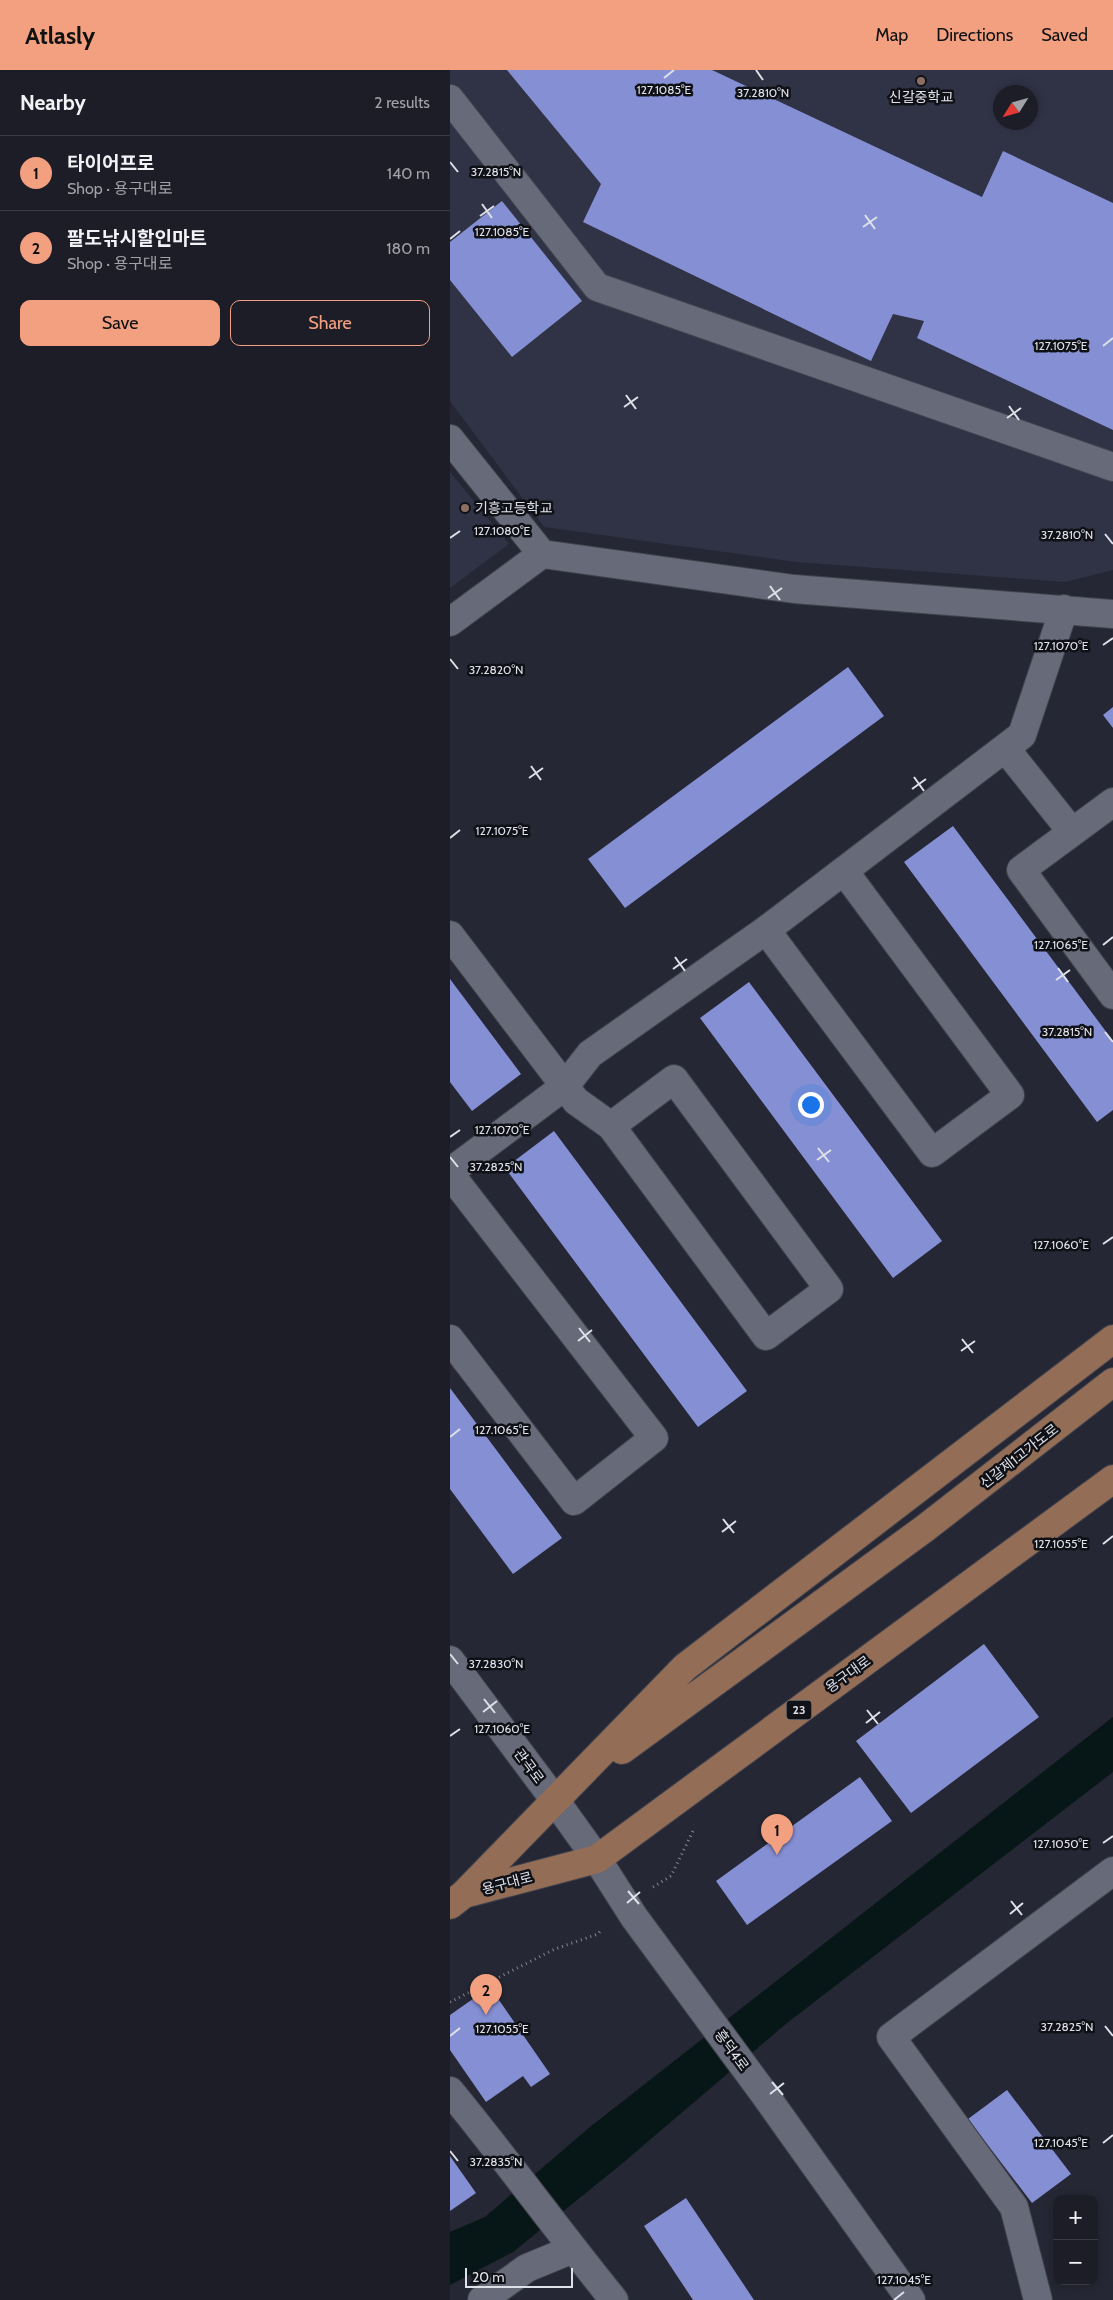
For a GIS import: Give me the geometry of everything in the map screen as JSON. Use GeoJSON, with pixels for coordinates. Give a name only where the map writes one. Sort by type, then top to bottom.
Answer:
{"type":"FeatureCollection","features":[{"type":"Feature","properties":{"kind":"main road","name":"용구대로"},"geometry":{"type":"LineString","coordinates":[[457,1899],[685,1667],[1113,1339]]}},
{"type":"Feature","properties":{"kind":"main road","name":"신갈제1고가도로"},"geometry":{"type":"LineString","coordinates":[[924,1529],[1113,1382]]}},
{"type":"Feature","properties":{"kind":"main road","name":"용구대로"},"geometry":{"type":"LineString","coordinates":[[457,1899],[597,1859],[1113,1479]]}},
{"type":"Feature","properties":{"kind":"main road","name":"용구대로"},"geometry":{"type":"LineString","coordinates":[[554,1799],[924,1529]]}},
{"type":"Feature","properties":{"kind":"street"},"geometry":{"type":"LineString","coordinates":[[450,99],[597,287],[1113,467]]}},
{"type":"Feature","properties":{"kind":"street"},"geometry":{"type":"LineString","coordinates":[[450,439],[542,554],[794,589],[1113,614]]}},
{"type":"Feature","properties":{"kind":"street"},"geometry":{"type":"LineString","coordinates":[[450,622],[542,554]]}},
{"type":"Feature","properties":{"kind":"street"},"geometry":{"type":"LineString","coordinates":[[450,1339],[574,1501],[654,1438],[450,1173],[564,1086],[590,1054],[766,930],[1022,735],[1064,609]]}},
{"type":"Feature","properties":{"kind":"street"},"geometry":{"type":"LineString","coordinates":[[1005,748],[1072,832]]}},
{"type":"Feature","properties":{"kind":"street"},"geometry":{"type":"LineString","coordinates":[[1113,802],[1021,870],[1113,995]]}},
{"type":"Feature","properties":{"kind":"street"},"geometry":{"type":"LineString","coordinates":[[766,930],[932,1153],[1010,1095],[844,871]]}},
{"type":"Feature","properties":{"kind":"street"},"geometry":{"type":"LineString","coordinates":[[450,935],[576,1101],[611,1126],[766,1336],[830,1289],[674,1079],[611,1126]]}},
{"type":"Feature","properties":{"kind":"street","name":"관곡로"},"geometry":{"type":"LineString","coordinates":[[450,1660],[554,1799]]}},
{"type":"Feature","properties":{"kind":"street","name":"흥덕4로"},"geometry":{"type":"LineString","coordinates":[[554,1799],[597,1859],[626,1905],[911,2300]]}},
{"type":"Feature","properties":{"kind":"street"},"geometry":{"type":"LineString","coordinates":[[1038,2300],[1014,2207],[891,2037],[1113,1871]]}},
{"type":"Feature","properties":{"kind":"street"},"geometry":{"type":"LineString","coordinates":[[450,2091],[510,2164],[567,2242],[614,2300]]}},
{"type":"Feature","properties":{"kind":"street"},"geometry":{"type":"LineString","coordinates":[[482,2300],[567,2242]]}},
{"type":"Feature","properties":{"kind":"path"},"geometry":{"type":"LineString","coordinates":[[450,2002],[555,1950],[598,1934],[626,1905],[671,1876],[698,1822]]}},
{"type":"Feature","properties":{"kind":"shaded area"},"geometry":{"type":"Polygon","coordinates":[[[450,70],[1113,70],[1113,570],[1065,582],[796,562],[544,527],[450,401],[450,70]]]}},
{"type":"Feature","properties":{"kind":"shaded area","name":"기흥고등학교"},"geometry":{"type":"Polygon","coordinates":[[[450,472],[509,544],[450,588],[450,472]]]}},
{"type":"Feature","properties":{"kind":"shaded area"},"geometry":{"type":"Polygon","coordinates":[[[1113,1717],[1113,1772],[787,2023],[624,2162],[513,2252],[450,2285],[450,2232],[485,2217],[590,2127],[1113,1717]]]}},
{"type":"Feature","properties":{"kind":"building"},"geometry":{"type":"Polygon","coordinates":[[[507,70],[712,70],[982,197],[1003,151],[1113,203],[1113,430],[917,338],[924,321],[893,314],[871,361],[583,222],[601,184],[507,70]]]}},
{"type":"Feature","properties":{"kind":"building"},"geometry":{"type":"Polygon","coordinates":[[[502,201],[582,301],[512,357],[450,280],[450,242],[502,201]]]}},
{"type":"Feature","properties":{"kind":"building"},"geometry":{"type":"Polygon","coordinates":[[[848,667],[884,716],[625,908],[588,859],[848,667]]]}},
{"type":"Feature","properties":{"kind":"building"},"geometry":{"type":"Polygon","coordinates":[[[1113,707],[1113,728],[1103,715],[1113,707]]]}},
{"type":"Feature","properties":{"kind":"building"},"geometry":{"type":"Polygon","coordinates":[[[953,826],[1113,1041],[1113,1110],[1097,1122],[904,862],[953,826]]]}},
{"type":"Feature","properties":{"kind":"building"},"geometry":{"type":"Polygon","coordinates":[[[450,979],[521,1074],[472,1111],[450,1082],[450,979]]]}},
{"type":"Feature","properties":{"kind":"building"},"geometry":{"type":"Polygon","coordinates":[[[749,982],[942,1241],[893,1278],[700,1018],[749,982]]]}},
{"type":"Feature","properties":{"kind":"building"},"geometry":{"type":"Polygon","coordinates":[[[554,1131],[747,1391],[698,1427],[505,1168],[554,1131]]]}},
{"type":"Feature","properties":{"kind":"building"},"geometry":{"type":"Polygon","coordinates":[[[450,1388],[562,1538],[513,1574],[450,1489],[450,1388]]]}},
{"type":"Feature","properties":{"kind":"building"},"geometry":{"type":"Polygon","coordinates":[[[984,1644],[1039,1717],[911,1813],[856,1741],[984,1644]]]}},
{"type":"Feature","properties":{"kind":"building"},"geometry":{"type":"Polygon","coordinates":[[[860,1777],[892,1821],[747,1925],[716,1881],[860,1777]]]}},
{"type":"Feature","properties":{"kind":"building"},"geometry":{"type":"Polygon","coordinates":[[[490,1987],[550,2074],[531,2087],[523,2076],[486,2102],[450,2050],[450,2015],[490,1987]]]}},
{"type":"Feature","properties":{"kind":"building"},"geometry":{"type":"Polygon","coordinates":[[[1007,2090],[1071,2174],[1032,2203],[968,2119],[1007,2090]]]}},
{"type":"Feature","properties":{"kind":"building"},"geometry":{"type":"Polygon","coordinates":[[[450,2156],[476,2193],[450,2211],[450,2156]]]}},
{"type":"Feature","properties":{"kind":"building"},"geometry":{"type":"Polygon","coordinates":[[[686,2198],[754,2300],[693,2300],[644,2226],[686,2198]]]}},
{"type":"Feature","properties":{"kind":"place","name":"신갈중학교"},"geometry":{"type":"Point","coordinates":[921,81]}},
{"type":"Feature","properties":{"kind":"place","name":"기흥고등학교"},"geometry":{"type":"Point","coordinates":[465,508]}},
{"type":"Feature","properties":{"kind":"place","name":"타이어프로"},"geometry":{"type":"Point","coordinates":[777,1855]}},
{"type":"Feature","properties":{"kind":"place","name":"팔도낚시할인마트"},"geometry":{"type":"Point","coordinates":[486,2015]}}]}
